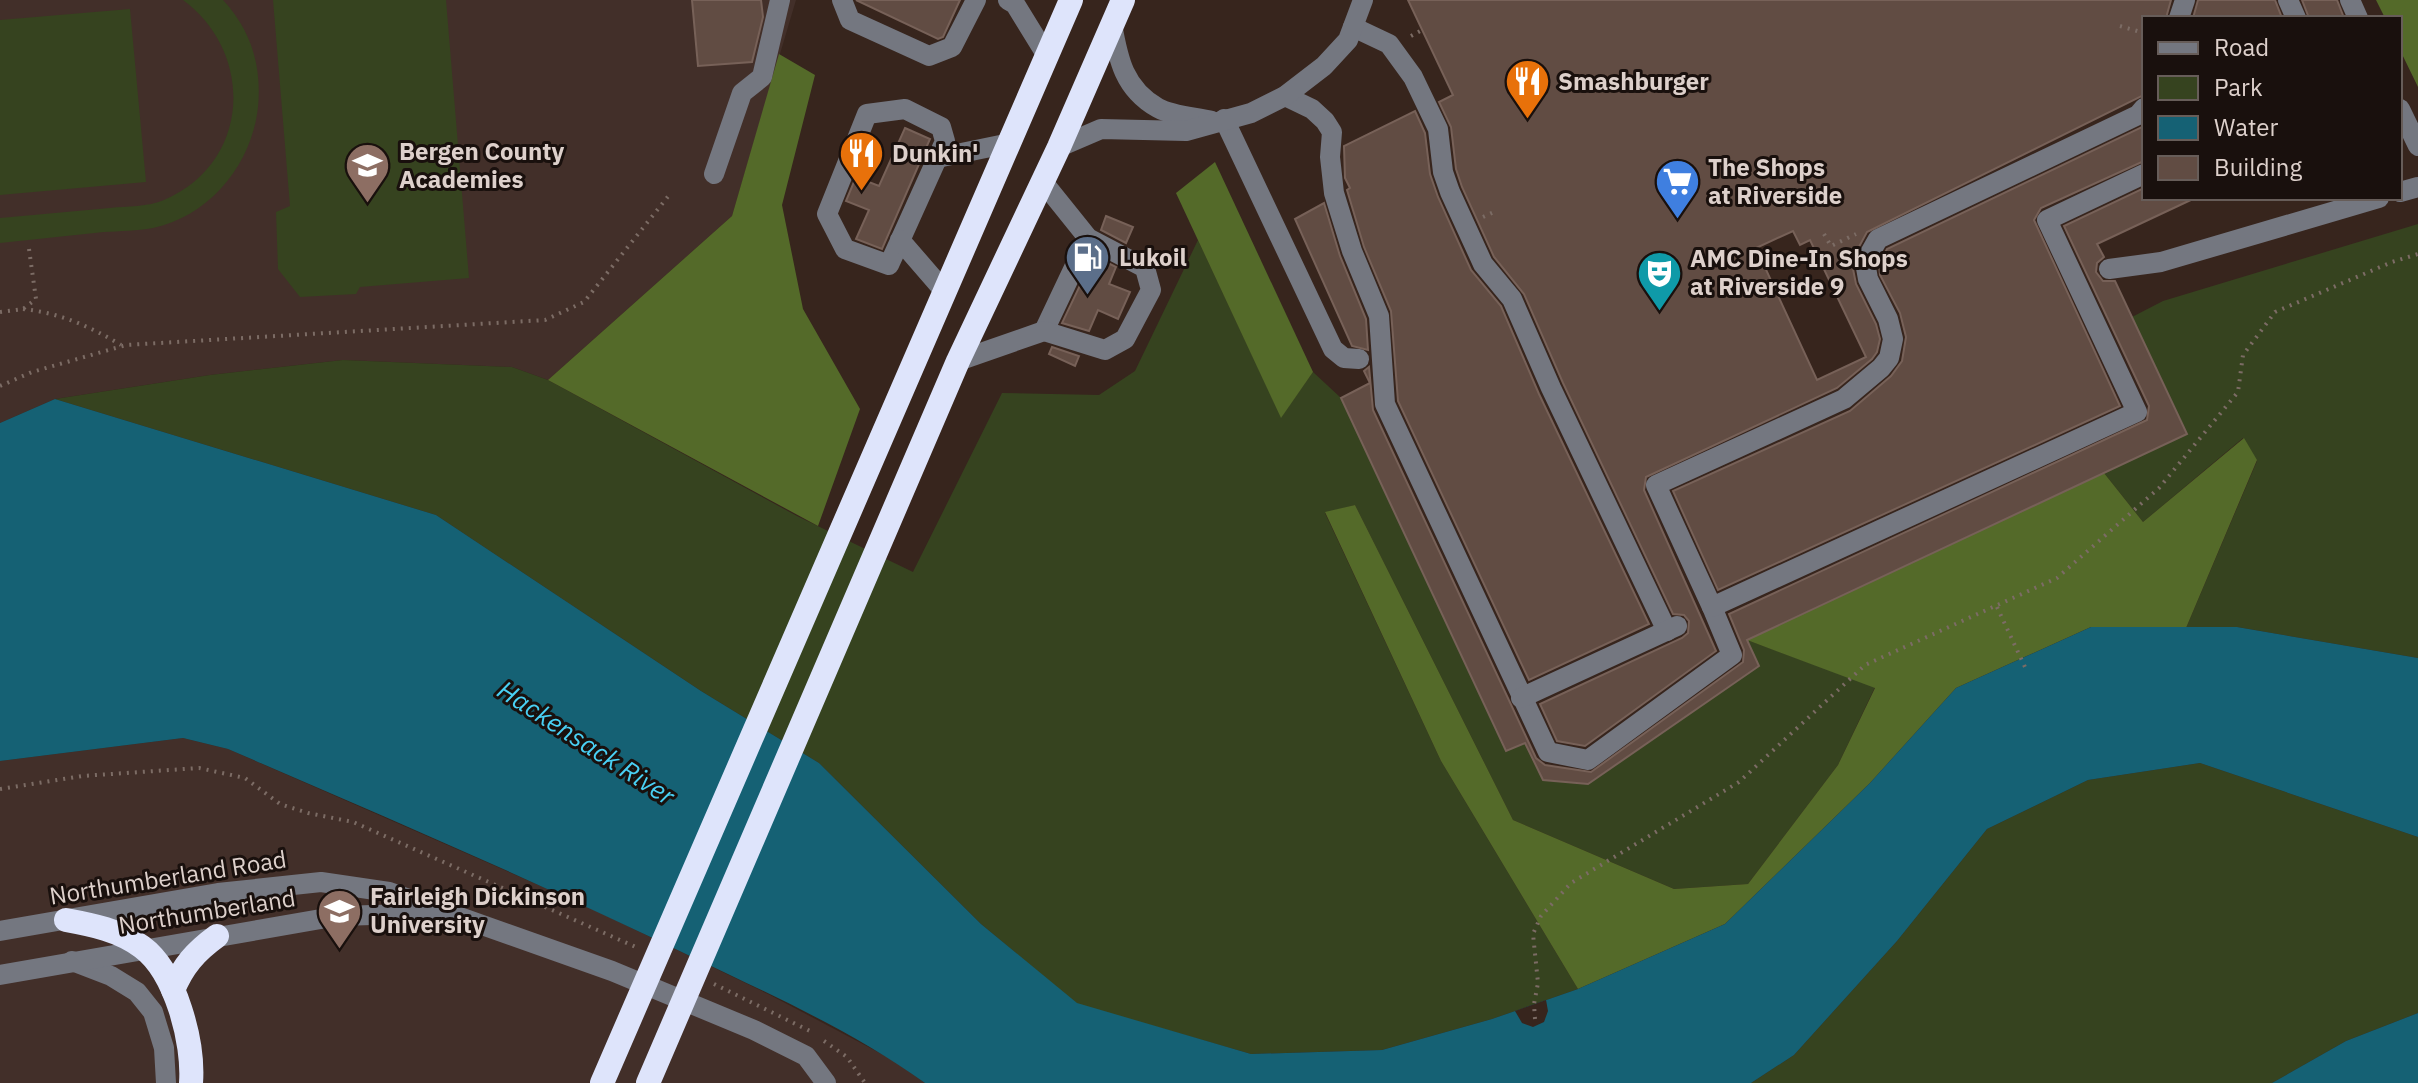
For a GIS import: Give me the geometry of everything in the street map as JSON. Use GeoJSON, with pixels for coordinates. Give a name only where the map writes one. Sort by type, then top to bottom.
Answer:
{"type":"FeatureCollection","features":[{"type":"Feature","properties":{"kind":"highway"},"geometry":{"type":"LineString","coordinates":[[602,1083],[1071,0]]}},
{"type":"Feature","properties":{"kind":"highway"},"geometry":{"type":"LineString","coordinates":[[648,1083],[958,361],[1059,147],[1123,0]]}},
{"type":"Feature","properties":{"kind":"highway"},"geometry":{"type":"LineString","coordinates":[[66,920],[109,929],[144,948],[170,982],[185,1021],[191,1083]]}},
{"type":"Feature","properties":{"kind":"highway"},"geometry":{"type":"LineString","coordinates":[[173,990],[182,969],[197,950],[217,936]]}},
{"type":"Feature","properties":{"kind":"highway"},"geometry":{"type":"LineString","coordinates":[[591,1083],[629,1018]]}},
{"type":"Feature","properties":{"kind":"street"},"geometry":{"type":"LineString","coordinates":[[714,174],[742,93],[762,77],[780,0]]}},
{"type":"Feature","properties":{"kind":"street"},"geometry":{"type":"LineString","coordinates":[[842,0],[850,20],[929,56],[952,47],[976,0]]}},
{"type":"Feature","properties":{"kind":"street"},"geometry":{"type":"LineString","coordinates":[[1008,0],[1015,4],[1047,56]]}},
{"type":"Feature","properties":{"kind":"street"},"geometry":{"type":"LineString","coordinates":[[1059,147],[1101,129],[1186,131],[1251,113],[1285,96],[1324,66],[1348,40],[1363,0]]}},
{"type":"Feature","properties":{"kind":"street"},"geometry":{"type":"LineString","coordinates":[[1112,24],[1119,63],[1131,87],[1159,109],[1220,120]]}},
{"type":"Feature","properties":{"kind":"street"},"geometry":{"type":"LineString","coordinates":[[1353,27],[1389,44],[1413,77],[1438,129],[1443,172],[1477,251],[1493,278],[1512,299],[1539,362],[1607,490],[1672,628],[1521,698]]}},
{"type":"Feature","properties":{"kind":"street"},"geometry":{"type":"LineString","coordinates":[[1285,96],[1312,109],[1332,132],[1330,157],[1334,193],[1352,251],[1379,316],[1385,404],[1548,752],[1588,760],[1732,655],[1656,485],[1844,399],[1881,368],[1889,358],[1893,339],[1888,319],[1868,279],[1865,262],[1878,239],[2138,115],[2142,110]]}},
{"type":"Feature","properties":{"kind":"street"},"geometry":{"type":"LineString","coordinates":[[905,109],[941,127],[945,141],[937,158],[889,265],[845,249],[827,214],[867,114],[905,109]]}},
{"type":"Feature","properties":{"kind":"street"},"geometry":{"type":"LineString","coordinates":[[2402,113],[2418,146]]}},
{"type":"Feature","properties":{"kind":"street"},"geometry":{"type":"LineString","coordinates":[[1220,120],[1333,349],[1344,358],[1359,359]]}},
{"type":"Feature","properties":{"kind":"street"},"geometry":{"type":"LineString","coordinates":[[937,158],[1010,143]]}},
{"type":"Feature","properties":{"kind":"street"},"geometry":{"type":"LineString","coordinates":[[1712,607],[2137,412],[2047,220],[2142,175]]}},
{"type":"Feature","properties":{"kind":"street"},"geometry":{"type":"LineString","coordinates":[[958,361],[1044,331],[1105,350],[1125,339],[1151,290],[1145,268],[1088,238],[1043,182]]}},
{"type":"Feature","properties":{"kind":"street"},"geometry":{"type":"LineString","coordinates":[[2109,269],[2161,262],[2372,200]]}},
{"type":"Feature","properties":{"kind":"street"},"geometry":{"type":"LineString","coordinates":[[1044,331],[1088,238]]}},
{"type":"Feature","properties":{"kind":"street"},"geometry":{"type":"LineString","coordinates":[[900,240],[945,292]]}},
{"type":"Feature","properties":{"kind":"street","name":"Northumberland Road"},"geometry":{"type":"LineString","coordinates":[[0,931],[218,893],[321,882],[389,892],[612,971],[754,1030],[806,1056],[826,1083]]}},
{"type":"Feature","properties":{"kind":"street","name":"Northumberland"},"geometry":{"type":"LineString","coordinates":[[0,975],[338,916],[407,914],[472,920]]}},
{"type":"Feature","properties":{"kind":"street"},"geometry":{"type":"LineString","coordinates":[[72,961],[111,976],[137,992],[153,1012],[164,1048],[166,1083]]}},
{"type":"Feature","properties":{"kind":"path"},"geometry":{"type":"LineString","coordinates":[[2120,26],[2142,32]]}},
{"type":"Feature","properties":{"kind":"path"},"geometry":{"type":"LineString","coordinates":[[1411,36],[1422,30]]}},
{"type":"Feature","properties":{"kind":"path"},"geometry":{"type":"LineString","coordinates":[[0,386],[32,372],[122,346],[545,320],[584,302],[670,194]]}},
{"type":"Feature","properties":{"kind":"path"},"geometry":{"type":"LineString","coordinates":[[1824,234],[1831,246],[1865,230],[1878,239]]}},
{"type":"Feature","properties":{"kind":"path"},"geometry":{"type":"LineString","coordinates":[[23,309],[36,299],[29,249]]}},
{"type":"Feature","properties":{"kind":"path"},"geometry":{"type":"LineString","coordinates":[[1535,1019],[1538,983],[1533,934],[1541,916],[1571,883],[1739,782],[1865,665],[2057,578],[2159,488],[2238,392],[2243,355],[2275,312],[2418,254]]}},
{"type":"Feature","properties":{"kind":"path"},"geometry":{"type":"LineString","coordinates":[[0,312],[23,309],[46,311],[78,321],[122,346]]}},
{"type":"Feature","properties":{"kind":"path"},"geometry":{"type":"LineString","coordinates":[[1997,607],[2025,667]]}},
{"type":"Feature","properties":{"kind":"path"},"geometry":{"type":"LineString","coordinates":[[0,789],[82,776],[199,768],[245,778],[280,804],[353,822],[650,954]]}},
{"type":"Feature","properties":{"kind":"path"},"geometry":{"type":"LineString","coordinates":[[707,981],[805,1027],[847,1057],[865,1083]]}},
{"type":"Feature","properties":{"kind":"shaded area","name":"Bergen County Academies"},"geometry":{"type":"Polygon","coordinates":[[[0,0],[796,0],[732,216],[548,380],[512,367],[343,360],[210,375],[55,399],[0,423],[0,0]]]}},
{"type":"Feature","properties":{"kind":"shaded area","name":"Fairleigh Dickinson University"},"geometry":{"type":"Polygon","coordinates":[[[183,738],[228,749],[584,905],[770,995],[893,1060],[925,1083],[0,1083],[0,761],[183,738]]]}},
{"type":"Feature","properties":{"kind":"green space"},"geometry":{"type":"Polygon","coordinates":[[[183,0],[223,0],[241,24],[256,63],[259,92],[254,128],[247,148],[225,184],[193,212],[153,228],[0,243],[0,218],[158,202],[193,183],[214,161],[227,134],[233,106],[232,77],[223,48],[206,22],[183,0]]]}},
{"type":"Feature","properties":{"kind":"green space"},"geometry":{"type":"Polygon","coordinates":[[[273,0],[446,0],[469,278],[360,287],[356,294],[300,297],[278,269],[276,212],[290,206],[273,0]]]}},
{"type":"Feature","properties":{"kind":"green space"},"geometry":{"type":"Polygon","coordinates":[[[2376,0],[2418,0],[2418,87],[2402,54],[2402,16],[2384,16],[2376,0]]]}},
{"type":"Feature","properties":{"kind":"green space"},"geometry":{"type":"Polygon","coordinates":[[[130,9],[146,182],[0,195],[0,20],[130,9]]]}},
{"type":"Feature","properties":{"kind":"green space"},"geometry":{"type":"Polygon","coordinates":[[[779,54],[815,75],[782,205],[803,309],[860,409],[818,526],[548,380],[732,216],[779,54]]]}},
{"type":"Feature","properties":{"kind":"green space"},"geometry":{"type":"Polygon","coordinates":[[[1215,162],[1313,372],[1281,418],[1176,193],[1215,162]]]}},
{"type":"Feature","properties":{"kind":"green space"},"geometry":{"type":"Polygon","coordinates":[[[2418,224],[2418,658],[2237,627],[2186,628],[2257,461],[2243,438],[2143,522],[2104,473],[2187,433],[2132,317],[2163,301],[2418,224]]]}},
{"type":"Feature","properties":{"kind":"green space"},"geometry":{"type":"Polygon","coordinates":[[[1198,240],[1281,417],[1313,372],[1341,398],[1506,751],[1525,743],[1543,779],[1588,784],[1759,666],[1747,640],[1875,687],[1838,765],[1748,884],[1674,889],[1513,820],[1355,505],[1325,513],[1441,761],[1578,989],[1492,1019],[1382,1050],[1251,1054],[1077,1004],[981,924],[819,763],[701,691],[436,515],[55,399],[210,375],[343,360],[512,367],[548,380],[797,516],[913,572],[1002,393],[1099,395],[1135,371],[1198,240]]]}},
{"type":"Feature","properties":{"kind":"green space"},"geometry":{"type":"Polygon","coordinates":[[[2244,438],[2257,460],[2186,628],[2091,627],[1956,688],[1870,783],[1725,924],[1578,989],[1441,761],[1325,512],[1355,505],[1513,820],[1674,889],[1748,884],[1838,765],[1875,688],[1747,640],[2104,473],[2143,522],[2244,438]]]}},
{"type":"Feature","properties":{"kind":"green space"},"geometry":{"type":"Polygon","coordinates":[[[2200,763],[2418,837],[2418,1013],[2346,1041],[2272,1083],[1751,1083],[1794,1055],[1897,941],[1987,829],[2088,780],[2200,763]]]}},
{"type":"Feature","properties":{"kind":"water","name":"Hackensack River"},"geometry":{"type":"Polygon","coordinates":[[[55,399],[436,515],[701,691],[819,763],[981,924],[1077,1003],[1251,1054],[1382,1050],[1492,1019],[1578,989],[1725,924],[1870,783],[1956,688],[2091,627],[2237,627],[2418,658],[2418,837],[2200,763],[2088,780],[1987,829],[1897,941],[1794,1055],[1751,1083],[925,1083],[840,1030],[750,985],[518,876],[228,749],[183,738],[0,761],[0,423],[55,399]]]}},
{"type":"Feature","properties":{"kind":"water"},"geometry":{"type":"Polygon","coordinates":[[[2418,1013],[2418,1083],[2272,1083],[2346,1041],[2418,1013]]]}},
{"type":"Feature","properties":{"kind":"pier"},"geometry":{"type":"Polygon","coordinates":[[[1546,1000],[1548,1011],[1544,1022],[1533,1027],[1522,1023],[1515,1011],[1546,1000]]]}},
{"type":"Feature","properties":{"kind":"building"},"geometry":{"type":"Polygon","coordinates":[[[692,0],[761,0],[763,17],[752,62],[698,66],[692,0]]]}},
{"type":"Feature","properties":{"kind":"building"},"geometry":{"type":"Polygon","coordinates":[[[856,0],[960,0],[943,37],[938,39],[856,0]]]}},
{"type":"Feature","properties":{"kind":"building","name":"The Shops at Riverside"},"geometry":{"type":"Polygon","coordinates":[[[1408,0],[2171,0],[2167,16],[2142,16],[2142,96],[1867,232],[1852,264],[1856,284],[1880,339],[1872,359],[1837,388],[1646,477],[1644,490],[1716,651],[1585,746],[1557,741],[1540,704],[1682,638],[1688,633],[1689,621],[1684,615],[1673,614],[1524,294],[1494,257],[1462,187],[1456,169],[1451,127],[1439,102],[1453,95],[1408,0]],[[1793,231],[1756,248],[1817,380],[1866,357],[1810,240],[1800,245],[1793,231]]]}},
{"type":"Feature","properties":{"kind":"building"},"geometry":{"type":"Polygon","coordinates":[[[2198,0],[2275,0],[2281,16],[2194,16],[2198,0]]]}},
{"type":"Feature","properties":{"kind":"building"},"geometry":{"type":"Polygon","coordinates":[[[2302,0],[2337,0],[2343,16],[2308,16],[2302,0]]]}},
{"type":"Feature","properties":{"kind":"building"},"geometry":{"type":"Polygon","coordinates":[[[1415,111],[1425,133],[1430,174],[1438,197],[1471,270],[1501,306],[1539,394],[1649,624],[1529,680],[1398,401],[1391,311],[1364,247],[1347,190],[1350,188],[1345,178],[1344,146],[1415,111]]]}},
{"type":"Feature","properties":{"kind":"building"},"geometry":{"type":"Polygon","coordinates":[[[2142,127],[2142,162],[2041,208],[2034,220],[2120,406],[1718,590],[1673,491],[1850,411],[1891,376],[1902,361],[1906,337],[1900,313],[1880,275],[1879,264],[1887,249],[2142,127]]]}},
{"type":"Feature","properties":{"kind":"building"},"geometry":{"type":"Polygon","coordinates":[[[905,128],[930,139],[882,249],[856,239],[869,210],[846,201],[856,177],[879,186],[905,128]]]}},
{"type":"Feature","properties":{"kind":"building"},"geometry":{"type":"Polygon","coordinates":[[[2142,189],[2142,200],[2191,200],[2097,244],[2104,257],[2097,263],[2096,272],[2103,281],[2115,281],[2187,434],[1747,640],[1759,666],[1588,784],[1543,780],[1525,743],[1506,751],[1341,398],[1370,383],[1364,371],[1369,367],[1373,410],[1536,758],[1545,765],[1591,772],[1743,662],[1744,650],[1729,614],[2147,420],[2149,406],[2064,226],[2142,189]]]}},
{"type":"Feature","properties":{"kind":"building"},"geometry":{"type":"Polygon","coordinates":[[[1324,203],[1340,256],[1366,319],[1368,350],[1352,346],[1295,219],[1324,203]]]}},
{"type":"Feature","properties":{"kind":"building"},"geometry":{"type":"Polygon","coordinates":[[[1106,216],[1133,227],[1126,243],[1101,230],[1106,216]]]}},
{"type":"Feature","properties":{"kind":"building"},"geometry":{"type":"Polygon","coordinates":[[[1094,256],[1116,267],[1109,284],[1130,292],[1118,319],[1098,310],[1089,331],[1062,323],[1094,256]]]}},
{"type":"Feature","properties":{"kind":"building"},"geometry":{"type":"Polygon","coordinates":[[[1052,347],[1079,356],[1075,366],[1049,354],[1052,347]]]}},
{"type":"Feature","properties":{"kind":"place","name":"Smashburger"},"geometry":{"type":"Point","coordinates":[1527,121]}},
{"type":"Feature","properties":{"kind":"place","name":"Dunkin'"},"geometry":{"type":"Point","coordinates":[861,193]}},
{"type":"Feature","properties":{"kind":"place","name":"Bergen County Academies"},"geometry":{"type":"Point","coordinates":[368,205]}},
{"type":"Feature","properties":{"kind":"place","name":"The Shops at Riverside"},"geometry":{"type":"Point","coordinates":[1677,221]}},
{"type":"Feature","properties":{"kind":"place","name":"Lukoil"},"geometry":{"type":"Point","coordinates":[1088,297]}},
{"type":"Feature","properties":{"kind":"place","name":"AMC Dine-In Shops at Riverside 9"},"geometry":{"type":"Point","coordinates":[1659,312]}},
{"type":"Feature","properties":{"kind":"place","name":"Fairleigh Dickinson University"},"geometry":{"type":"Point","coordinates":[339,950]}}]}
